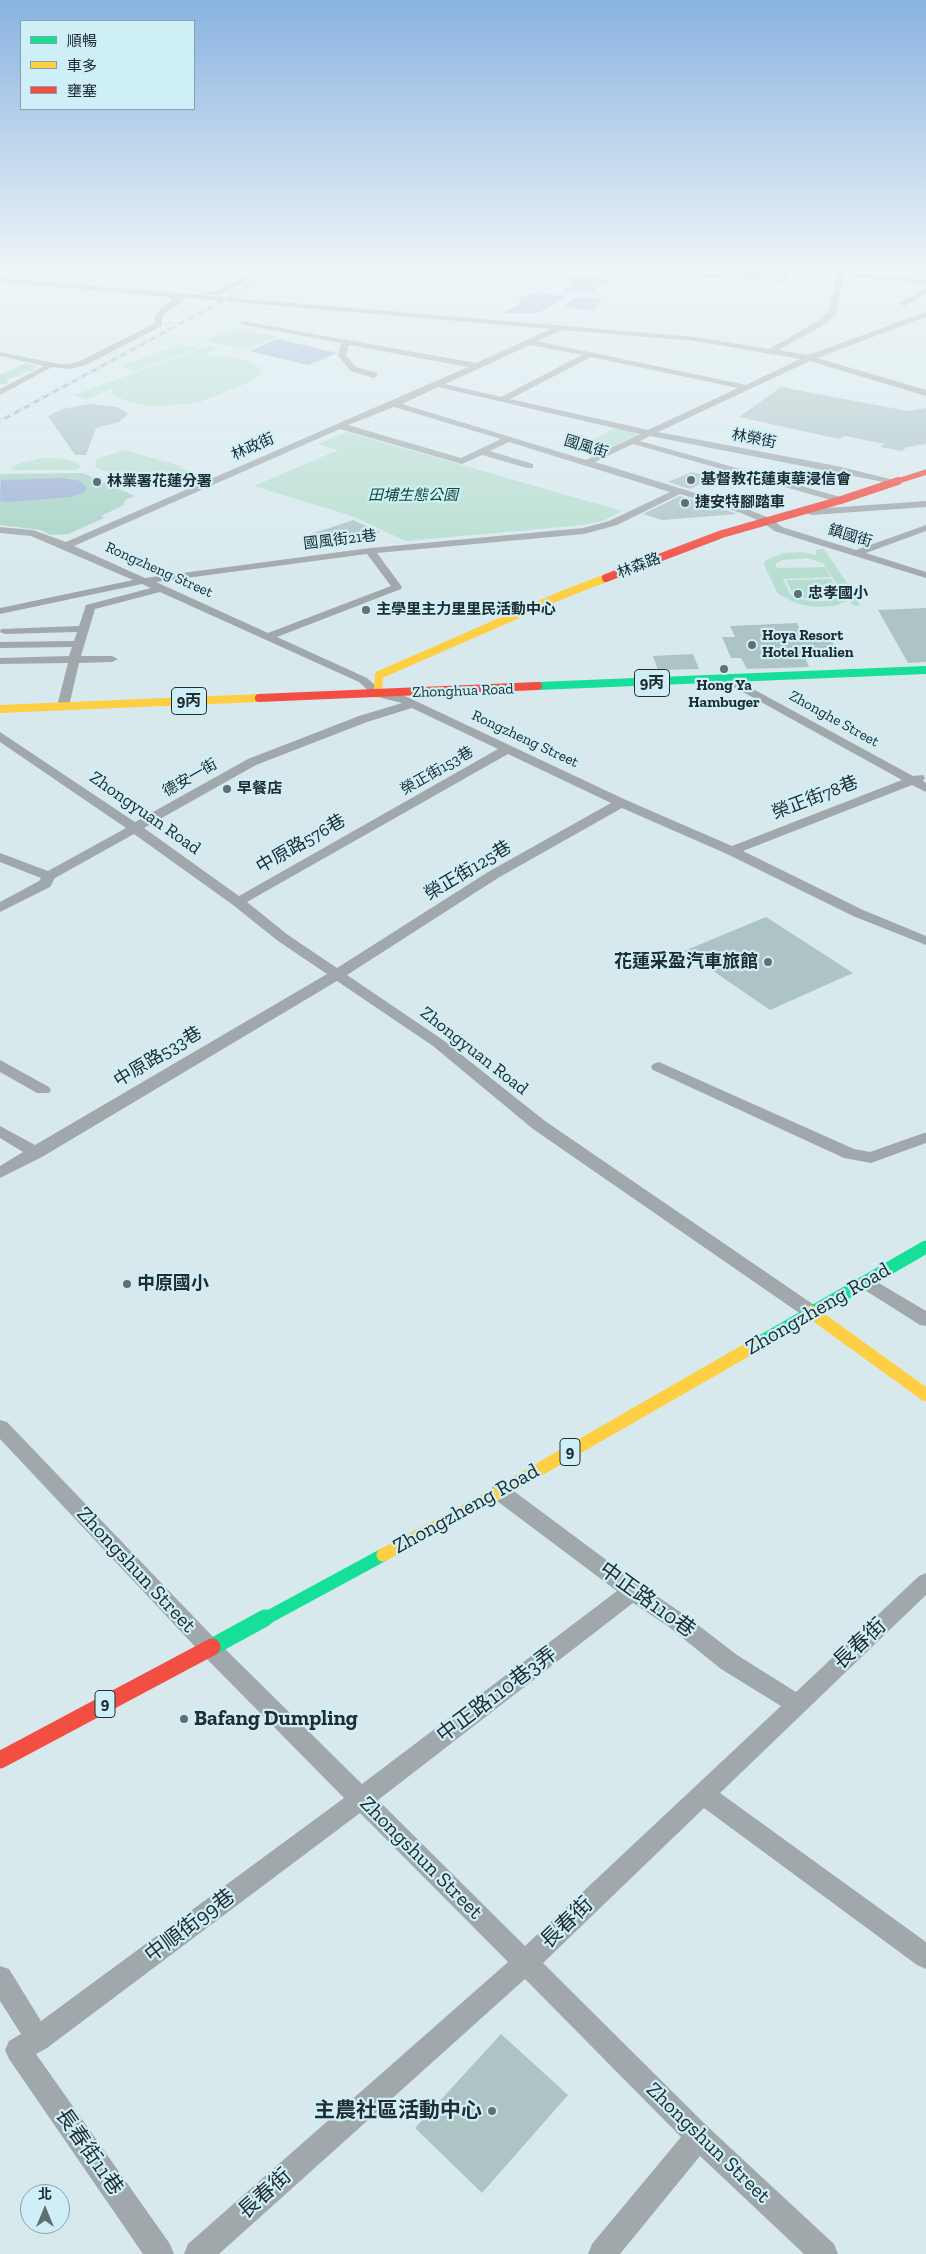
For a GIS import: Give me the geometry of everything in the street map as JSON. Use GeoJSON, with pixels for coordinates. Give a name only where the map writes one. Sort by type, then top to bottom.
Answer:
{"type":"FeatureCollection","features":[{"type":"Feature","properties":{"kind":"main road","name":"林森路"},"geometry":{"type":"LineString","coordinates":[[378,694],[379,675],[562,595],[722,534],[841,500],[926,472]]}},
{"type":"Feature","properties":{"kind":"main road","name":"Zhonghua Road"},"geometry":{"type":"LineString","coordinates":[[0,709],[926,670]]}},
{"type":"Feature","properties":{"kind":"main road","name":"Zhongzheng Road"},"geometry":{"type":"LineString","coordinates":[[0,1760],[500,1492],[926,1247]]}},
{"type":"Feature","properties":{"kind":"main road","name":"Zhongyuan Road"},"geometry":{"type":"LineString","coordinates":[[812,1312],[926,1395]]}},
{"type":"Feature","properties":{"kind":"street"},"geometry":{"type":"LineString","coordinates":[[0,392],[42,371]]}},
{"type":"Feature","properties":{"kind":"street"},"geometry":{"type":"LineString","coordinates":[[361,371],[374,375]]}},
{"type":"Feature","properties":{"kind":"street","name":"林政街"},"geometry":{"type":"LineString","coordinates":[[66,546],[466,371]]}},
{"type":"Feature","properties":{"kind":"street"},"geometry":{"type":"LineString","coordinates":[[503,399],[557,371]]}},
{"type":"Feature","properties":{"kind":"street"},"geometry":{"type":"LineString","coordinates":[[668,371],[745,387]]}},
{"type":"Feature","properties":{"kind":"street"},"geometry":{"type":"LineString","coordinates":[[586,463],[652,434],[780,371]]}},
{"type":"Feature","properties":{"kind":"street"},"geometry":{"type":"LineString","coordinates":[[853,371],[926,393]]}},
{"type":"Feature","properties":{"kind":"street","name":"林榮街"},"geometry":{"type":"LineString","coordinates":[[436,384],[652,434],[838,469],[892,482]]}},
{"type":"Feature","properties":{"kind":"street"},"geometry":{"type":"LineString","coordinates":[[0,385],[10,387]]}},
{"type":"Feature","properties":{"kind":"street","name":"國風街"},"geometry":{"type":"LineString","coordinates":[[394,404],[680,491],[768,520]]}},
{"type":"Feature","properties":{"kind":"street"},"geometry":{"type":"LineString","coordinates":[[340,426],[462,461],[509,439]]}},
{"type":"Feature","properties":{"kind":"street"},"geometry":{"type":"LineString","coordinates":[[634,442],[841,500]]}},
{"type":"Feature","properties":{"kind":"street"},"geometry":{"type":"LineString","coordinates":[[482,452],[530,466]]}},
{"type":"Feature","properties":{"kind":"street","name":"國風街21巷"},"geometry":{"type":"LineString","coordinates":[[0,611],[143,581],[370,552],[584,531],[613,523],[680,491]]}},
{"type":"Feature","properties":{"kind":"street"},"geometry":{"type":"LineString","coordinates":[[804,510],[812,512],[926,504]]}},
{"type":"Feature","properties":{"kind":"street","name":"鎮國街"},"geometry":{"type":"LineString","coordinates":[[768,520],[778,529],[926,575]]}},
{"type":"Feature","properties":{"kind":"street"},"geometry":{"type":"LineString","coordinates":[[857,553],[926,528]]}},
{"type":"Feature","properties":{"kind":"street","name":"Rongzheng Street"},"geometry":{"type":"LineString","coordinates":[[0,530],[33,532],[66,546],[363,680],[378,694],[401,698],[410,704],[621,803],[732,851],[858,913],[926,941]]}},
{"type":"Feature","properties":{"kind":"street"},"geometry":{"type":"LineString","coordinates":[[268,637],[397,587],[370,552]]}},
{"type":"Feature","properties":{"kind":"street"},"geometry":{"type":"LineString","coordinates":[[63,706],[78,644],[90,607],[160,589]]}},
{"type":"Feature","properties":{"kind":"street"},"geometry":{"type":"LineString","coordinates":[[5,631],[83,630]]}},
{"type":"Feature","properties":{"kind":"street"},"geometry":{"type":"LineString","coordinates":[[0,646],[78,644]]}},
{"type":"Feature","properties":{"kind":"street"},"geometry":{"type":"LineString","coordinates":[[0,661],[112,659]]}},
{"type":"Feature","properties":{"kind":"street","name":"Zhonghe Street"},"geometry":{"type":"LineString","coordinates":[[727,679],[926,788]]}},
{"type":"Feature","properties":{"kind":"street","name":"德安一街"},"geometry":{"type":"LineString","coordinates":[[0,908],[45,884],[50,876],[252,762],[363,719],[410,704]]}},
{"type":"Feature","properties":{"kind":"street","name":"Zhongyuan Road"},"geometry":{"type":"LineString","coordinates":[[0,736],[135,828],[238,902],[283,938],[438,1043],[539,1125],[812,1312]]}},
{"type":"Feature","properties":{"kind":"street","name":"榮正街153巷"},"geometry":{"type":"LineString","coordinates":[[383,822],[508,749]]}},
{"type":"Feature","properties":{"kind":"street","name":"榮正街78巷"},"geometry":{"type":"LineString","coordinates":[[732,851],[926,776]]}},
{"type":"Feature","properties":{"kind":"street","name":"榮正街125巷"},"geometry":{"type":"LineString","coordinates":[[336,975],[493,875],[621,803]]}},
{"type":"Feature","properties":{"kind":"street","name":"中原路576巷"},"geometry":{"type":"LineString","coordinates":[[238,902],[366,829],[383,822]]}},
{"type":"Feature","properties":{"kind":"street"},"geometry":{"type":"LineString","coordinates":[[0,857],[50,876]]}},
{"type":"Feature","properties":{"kind":"street","name":"中原路533巷"},"geometry":{"type":"LineString","coordinates":[[0,1172],[36,1153],[336,975]]}},
{"type":"Feature","properties":{"kind":"street"},"geometry":{"type":"LineString","coordinates":[[0,1065],[43,1090]]}},
{"type":"Feature","properties":{"kind":"street"},"geometry":{"type":"LineString","coordinates":[[658,1067],[850,1154],[871,1158],[924,1138]]}},
{"type":"Feature","properties":{"kind":"street"},"geometry":{"type":"LineString","coordinates":[[0,1132],[36,1153]]}},
{"type":"Feature","properties":{"kind":"street"},"geometry":{"type":"LineString","coordinates":[[866,1283],[926,1320]]}},
{"type":"Feature","properties":{"kind":"street","name":"Zhongshun Street"},"geometry":{"type":"LineString","coordinates":[[0,1427],[209,1647],[699,2136],[824,2254]]}},
{"type":"Feature","properties":{"kind":"street","name":"中正路110巷"},"geometry":{"type":"LineString","coordinates":[[500,1492],[633,1591],[677,1620],[729,1662],[797,1704]]}},
{"type":"Feature","properties":{"kind":"street","name":"長春街"},"geometry":{"type":"LineString","coordinates":[[198,2254],[526,1962],[926,1582]]}},
{"type":"Feature","properties":{"kind":"street","name":"中正路110巷3弄"},"geometry":{"type":"LineString","coordinates":[[361,1799],[633,1591]]}},
{"type":"Feature","properties":{"kind":"street"},"geometry":{"type":"LineString","coordinates":[[702,1793],[926,1957]]}},
{"type":"Feature","properties":{"kind":"street","name":"中順街99巷"},"geometry":{"type":"LineString","coordinates":[[28,2044],[361,1799]]}},
{"type":"Feature","properties":{"kind":"street","name":"長春街11巷"},"geometry":{"type":"LineString","coordinates":[[0,1978],[28,2044],[160,2254]]}},
{"type":"Feature","properties":{"kind":"street"},"geometry":{"type":"LineString","coordinates":[[602,2254],[699,2136]]}},
{"type":"Feature","properties":{"kind":"green space"},"geometry":{"type":"Polygon","coordinates":[[[8,371],[31,371],[18,373],[23,374],[6,380],[8,384],[0,384],[0,373],[8,371]]]}},
{"type":"Feature","properties":{"kind":"green space"},"geometry":{"type":"Polygon","coordinates":[[[140,371],[260,371],[260,375],[252,381],[203,401],[187,404],[152,406],[133,403],[116,397],[112,393],[112,389],[87,399],[74,395],[140,371]]]}},
{"type":"Feature","properties":{"kind":"green space"},"geometry":{"type":"Polygon","coordinates":[[[615,428],[639,433],[615,447],[591,441],[615,428]]]}},
{"type":"Feature","properties":{"kind":"green space","name":"田埔生態公園"},"geometry":{"type":"Polygon","coordinates":[[[347,432],[622,511],[603,521],[583,525],[406,541],[352,516],[254,486],[338,450],[318,444],[347,432]]]}},
{"type":"Feature","properties":{"kind":"green space"},"geometry":{"type":"Polygon","coordinates":[[[124,450],[181,466],[179,468],[190,471],[176,477],[190,482],[177,488],[160,488],[141,483],[167,472],[140,483],[99,469],[125,458],[98,469],[95,465],[97,459],[124,450]]]}},
{"type":"Feature","properties":{"kind":"green space"},"geometry":{"type":"Polygon","coordinates":[[[42,458],[61,458],[76,462],[81,466],[77,470],[11,469],[17,464],[42,458]]]}},
{"type":"Feature","properties":{"kind":"green space"},"geometry":{"type":"Polygon","coordinates":[[[83,473],[135,496],[125,500],[124,505],[101,516],[104,518],[68,534],[51,535],[41,530],[0,525],[0,474],[83,473]]]}},
{"type":"Feature","properties":{"kind":"green space"},"geometry":{"type":"Polygon","coordinates":[[[824,549],[860,605],[853,606],[849,600],[835,606],[814,607],[795,603],[778,594],[764,565],[765,561],[783,553],[802,552],[817,555],[815,550],[824,549]],[[807,558],[783,560],[775,564],[777,568],[825,567],[831,577],[784,579],[782,577],[790,594],[801,599],[810,601],[825,601],[837,598],[804,599],[800,592],[792,592],[786,580],[831,579],[838,590],[833,591],[838,598],[842,592],[823,563],[807,558]]]}},
{"type":"Feature","properties":{"kind":"water"},"geometry":{"type":"Polygon","coordinates":[[[64,478],[80,481],[87,489],[71,497],[0,501],[1,480],[64,478]]]}},
{"type":"Feature","properties":{"kind":"building"},"geometry":{"type":"Polygon","coordinates":[[[781,387],[908,411],[926,408],[926,444],[907,447],[902,451],[880,447],[884,444],[845,436],[839,439],[739,417],[781,387]]]}},
{"type":"Feature","properties":{"kind":"building"},"geometry":{"type":"Polygon","coordinates":[[[90,404],[117,407],[128,414],[119,422],[96,428],[86,455],[75,455],[48,416],[62,409],[90,404]]]}},
{"type":"Feature","properties":{"kind":"building","name":"基督教花蓮東華浸信會"},"geometry":{"type":"Polygon","coordinates":[[[692,472],[713,478],[690,489],[668,482],[692,472]]]}},
{"type":"Feature","properties":{"kind":"building","name":"捷安特腳踏車"},"geometry":{"type":"Polygon","coordinates":[[[680,496],[738,514],[662,520],[643,514],[680,496]]]}},
{"type":"Feature","properties":{"kind":"building"},"geometry":{"type":"Polygon","coordinates":[[[353,520],[380,532],[348,543],[343,541],[333,544],[311,534],[353,520]]]}},
{"type":"Feature","properties":{"kind":"building"},"geometry":{"type":"Polygon","coordinates":[[[926,608],[926,662],[908,663],[878,610],[926,608]]]}},
{"type":"Feature","properties":{"kind":"building","name":"Hoya Resort Hotel Hualien"},"geometry":{"type":"Polygon","coordinates":[[[797,623],[804,638],[830,637],[839,656],[805,657],[809,667],[747,669],[741,658],[731,658],[722,637],[735,637],[730,626],[797,623]]]}},
{"type":"Feature","properties":{"kind":"building"},"geometry":{"type":"Polygon","coordinates":[[[693,654],[699,669],[658,670],[653,656],[693,654]]]}},
{"type":"Feature","properties":{"kind":"building","name":"花蓮采盈汽車旅館"},"geometry":{"type":"Polygon","coordinates":[[[766,917],[853,973],[770,1010],[684,951],[766,917]]]}},
{"type":"Feature","properties":{"kind":"building","name":"主農社區活動中心"},"geometry":{"type":"Polygon","coordinates":[[[501,2034],[568,2095],[482,2193],[415,2128],[501,2034]]]}},
{"type":"Feature","properties":{"kind":"railway"},"geometry":{"type":"LineString","coordinates":[[0,421],[92,371]]}},
{"type":"Feature","properties":{"kind":"traffic: fast"},"geometry":{"type":"LineString","coordinates":[[538,686],[926,670]]}},
{"type":"Feature","properties":{"kind":"traffic: fast"},"geometry":{"type":"LineString","coordinates":[[759,1343],[926,1247]]}},
{"type":"Feature","properties":{"kind":"traffic: fast"},"geometry":{"type":"LineString","coordinates":[[212,1647],[383,1555]]}},
{"type":"Feature","properties":{"kind":"traffic: slow"},"geometry":{"type":"LineString","coordinates":[[378,694],[379,675],[562,595],[606,578]]}},
{"type":"Feature","properties":{"kind":"traffic: slow"},"geometry":{"type":"LineString","coordinates":[[0,709],[259,698]]}},
{"type":"Feature","properties":{"kind":"traffic: slow"},"geometry":{"type":"LineString","coordinates":[[811,1312],[926,1395]]}},
{"type":"Feature","properties":{"kind":"traffic: slow"},"geometry":{"type":"LineString","coordinates":[[383,1555],[500,1492],[759,1343]]}},
{"type":"Feature","properties":{"kind":"traffic: jam"},"geometry":{"type":"LineString","coordinates":[[606,578],[722,534],[841,500],[926,472]]}},
{"type":"Feature","properties":{"kind":"traffic: jam"},"geometry":{"type":"LineString","coordinates":[[259,698],[538,686]]}},
{"type":"Feature","properties":{"kind":"traffic: jam"},"geometry":{"type":"LineString","coordinates":[[0,1760],[212,1647]]}},
{"type":"Feature","properties":{"kind":"place","name":"基督教花蓮東華浸信會"},"geometry":{"type":"Point","coordinates":[691,480]}},
{"type":"Feature","properties":{"kind":"place","name":"林業署花蓮分署"},"geometry":{"type":"Point","coordinates":[97,482]}},
{"type":"Feature","properties":{"kind":"place","name":"捷安特腳踏車"},"geometry":{"type":"Point","coordinates":[685,503]}},
{"type":"Feature","properties":{"kind":"place","name":"忠孝國小"},"geometry":{"type":"Point","coordinates":[798,594]}},
{"type":"Feature","properties":{"kind":"place","name":"主學里主力里里民活動中心"},"geometry":{"type":"Point","coordinates":[366,610]}},
{"type":"Feature","properties":{"kind":"place","name":"Hoya Resort Hotel Hualien"},"geometry":{"type":"Point","coordinates":[752,645]}},
{"type":"Feature","properties":{"kind":"place","name":"Hong Ya Hambuger"},"geometry":{"type":"Point","coordinates":[724,669]}},
{"type":"Feature","properties":{"kind":"place","name":"早餐店"},"geometry":{"type":"Point","coordinates":[227,789]}},
{"type":"Feature","properties":{"kind":"place","name":"花蓮采盈汽車旅館"},"geometry":{"type":"Point","coordinates":[768,962]}},
{"type":"Feature","properties":{"kind":"place","name":"中原國小"},"geometry":{"type":"Point","coordinates":[127,1284]}},
{"type":"Feature","properties":{"kind":"place","name":"Bafang Dumpling"},"geometry":{"type":"Point","coordinates":[184,1719]}},
{"type":"Feature","properties":{"kind":"place","name":"主農社區活動中心"},"geometry":{"type":"Point","coordinates":[492,2111]}}]}
